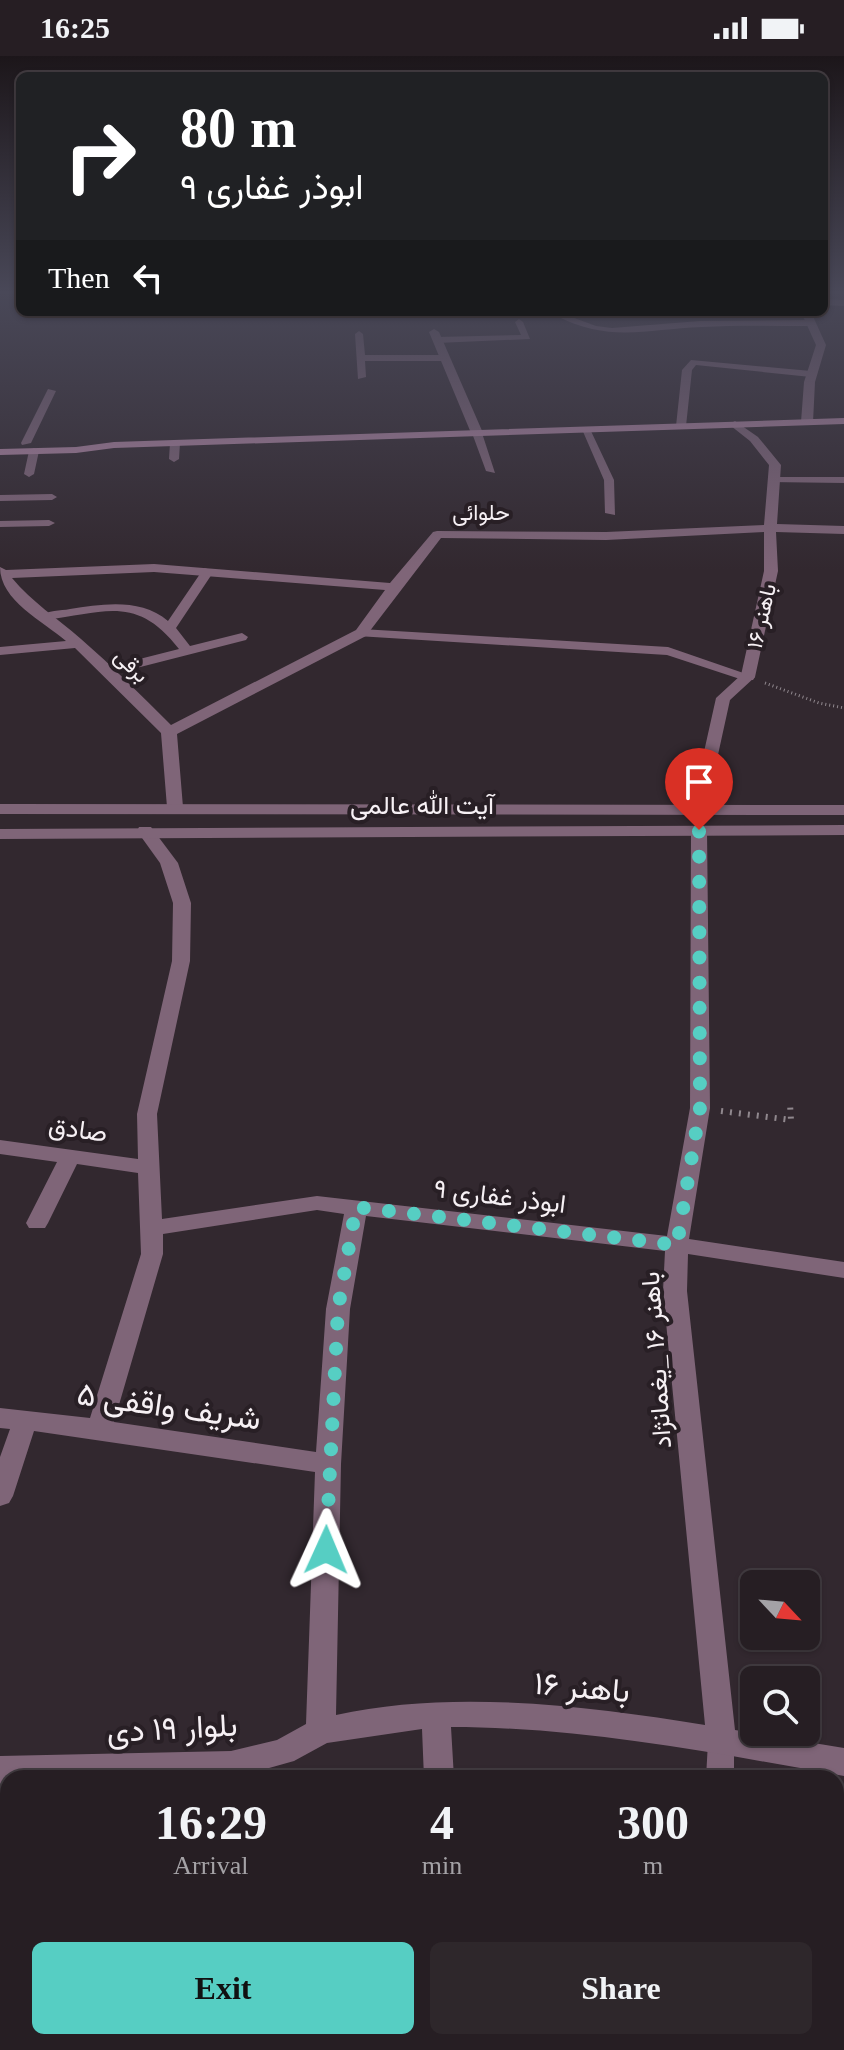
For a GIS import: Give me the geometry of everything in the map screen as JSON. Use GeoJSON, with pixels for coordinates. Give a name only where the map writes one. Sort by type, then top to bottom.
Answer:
{"type":"FeatureCollection","features":[{"type":"Feature","properties":{"kind":"main road"},"geometry":{"type":"LineString","coordinates":[[0,445],[114,445],[844,421]]}},
{"type":"Feature","properties":{"kind":"main road"},"geometry":{"type":"LineString","coordinates":[[0,452],[30,447]]}},
{"type":"Feature","properties":{"kind":"street"},"geometry":{"type":"LineString","coordinates":[[456,384],[477,433]]}},
{"type":"Feature","properties":{"kind":"street"},"geometry":{"type":"LineString","coordinates":[[807,422],[810,384]]}},
{"type":"Feature","properties":{"kind":"street","name":"باهنر ۱۶"},"geometry":{"type":"LineString","coordinates":[[699,820],[723,698],[748,677],[771,571],[770,528],[775,465],[754,439],[735,424]]}},
{"type":"Feature","properties":{"kind":"street","name":"حلوائی"},"geometry":{"type":"LineString","coordinates":[[169,732],[361,633],[437,535],[606,536],[770,528],[844,530]]}},
{"type":"Feature","properties":{"kind":"street"},"geometry":{"type":"LineString","coordinates":[[3,577],[114,568],[208,571],[394,587]]}},
{"type":"Feature","properties":{"kind":"street","name":"برقی"},"geometry":{"type":"LineString","coordinates":[[3,577],[25,603],[46,616],[109,671],[169,732]]}},
{"type":"Feature","properties":{"kind":"street"},"geometry":{"type":"LineString","coordinates":[[0,651],[77,644]]}},
{"type":"Feature","properties":{"kind":"street"},"geometry":{"type":"LineString","coordinates":[[169,732],[175,807]]}},
{"type":"Feature","properties":{"kind":"street","name":"آیت الله عالمی"},"geometry":{"type":"LineString","coordinates":[[0,809],[175,807],[699,820],[844,830]]}},
{"type":"Feature","properties":{"kind":"street","name":"آیت الله عالمی"},"geometry":{"type":"LineString","coordinates":[[0,834],[699,820],[844,810]]}},
{"type":"Feature","properties":{"kind":"street","name":"باهنر ۱۶ _یغمانژاد"},"geometry":{"type":"LineString","coordinates":[[699,820],[700,1108],[677,1245],[675,1291],[721,1742]]}},
{"type":"Feature","properties":{"kind":"street"},"geometry":{"type":"LineString","coordinates":[[99,1429],[152,1254],[147,1114],[181,961],[182,903],[169,863],[145,831]]}},
{"type":"Feature","properties":{"kind":"street","name":"صادق"},"geometry":{"type":"LineString","coordinates":[[0,1147],[148,1167]]}},
{"type":"Feature","properties":{"kind":"street"},"geometry":{"type":"LineString","coordinates":[[37,1223],[70,1156]]}},
{"type":"Feature","properties":{"kind":"street","name":"ابوذر غفاری ۹"},"geometry":{"type":"LineString","coordinates":[[149,1229],[317,1203],[677,1245],[844,1270]]}},
{"type":"Feature","properties":{"kind":"street"},"geometry":{"type":"LineString","coordinates":[[321,1731],[328,1464],[338,1309],[356,1207]]}},
{"type":"Feature","properties":{"kind":"street"},"geometry":{"type":"LineString","coordinates":[[0,1496],[12,1419]]}},
{"type":"Feature","properties":{"kind":"street","name":"شریف واقفی ۵"},"geometry":{"type":"LineString","coordinates":[[12,1419],[328,1464]]}},
{"type":"Feature","properties":{"kind":"street"},"geometry":{"type":"LineString","coordinates":[[436,1714],[439,1770]]}},
{"type":"Feature","properties":{"kind":"street","name":"باهنر ۱۶"},"geometry":{"type":"LineString","coordinates":[[436,1714],[483,1714],[639,1729],[844,1762]]}},
{"type":"Feature","properties":{"kind":"street","name":"بلوار ۱۹ دی"},"geometry":{"type":"LineString","coordinates":[[0,1770],[231,1765],[283,1752],[321,1731],[436,1714]]}},
{"type":"Feature","properties":{"kind":"lane"},"geometry":{"type":"LineString","coordinates":[[681,426],[685,384]]}},
{"type":"Feature","properties":{"kind":"lane"},"geometry":{"type":"LineString","coordinates":[[29,474],[30,447],[51,391]]}},
{"type":"Feature","properties":{"kind":"lane"},"geometry":{"type":"LineString","coordinates":[[585,429],[609,480],[611,513]]}},
{"type":"Feature","properties":{"kind":"lane"},"geometry":{"type":"LineString","coordinates":[[477,433],[491,471]]}},
{"type":"Feature","properties":{"kind":"lane"},"geometry":{"type":"LineString","coordinates":[[174,459],[175,443]]}},
{"type":"Feature","properties":{"kind":"lane"},"geometry":{"type":"LineString","coordinates":[[773,480],[844,480]]}},
{"type":"Feature","properties":{"kind":"lane"},"geometry":{"type":"LineString","coordinates":[[0,498],[52,497]]}},
{"type":"Feature","properties":{"kind":"lane"},"geometry":{"type":"LineString","coordinates":[[0,524],[49,523]]}},
{"type":"Feature","properties":{"kind":"lane"},"geometry":{"type":"LineString","coordinates":[[169,629],[208,571]]}},
{"type":"Feature","properties":{"kind":"lane"},"geometry":{"type":"LineString","coordinates":[[46,616],[121,609],[142,611],[169,629],[187,651]]}},
{"type":"Feature","properties":{"kind":"lane"},"geometry":{"type":"LineString","coordinates":[[361,633],[668,651],[748,677]]}},
{"type":"Feature","properties":{"kind":"lane"},"geometry":{"type":"LineString","coordinates":[[109,671],[242,637]]}},
{"type":"Feature","properties":{"kind":"lane"},"geometry":{"type":"LineString","coordinates":[[720,1770],[721,1742]]}},
{"type":"Feature","properties":{"kind":"path"},"geometry":{"type":"LineString","coordinates":[[748,677],[819,703],[844,708]]}},
{"type":"Feature","properties":{"kind":"path"},"geometry":{"type":"LineString","coordinates":[[700,1108],[791,1120],[790,1104]]}},
{"type":"Feature","properties":{"kind":"route"},"geometry":{"type":"LineString","coordinates":[[326,1550],[338,1309],[356,1207],[677,1245],[700,1108],[699,830]]}}]}
